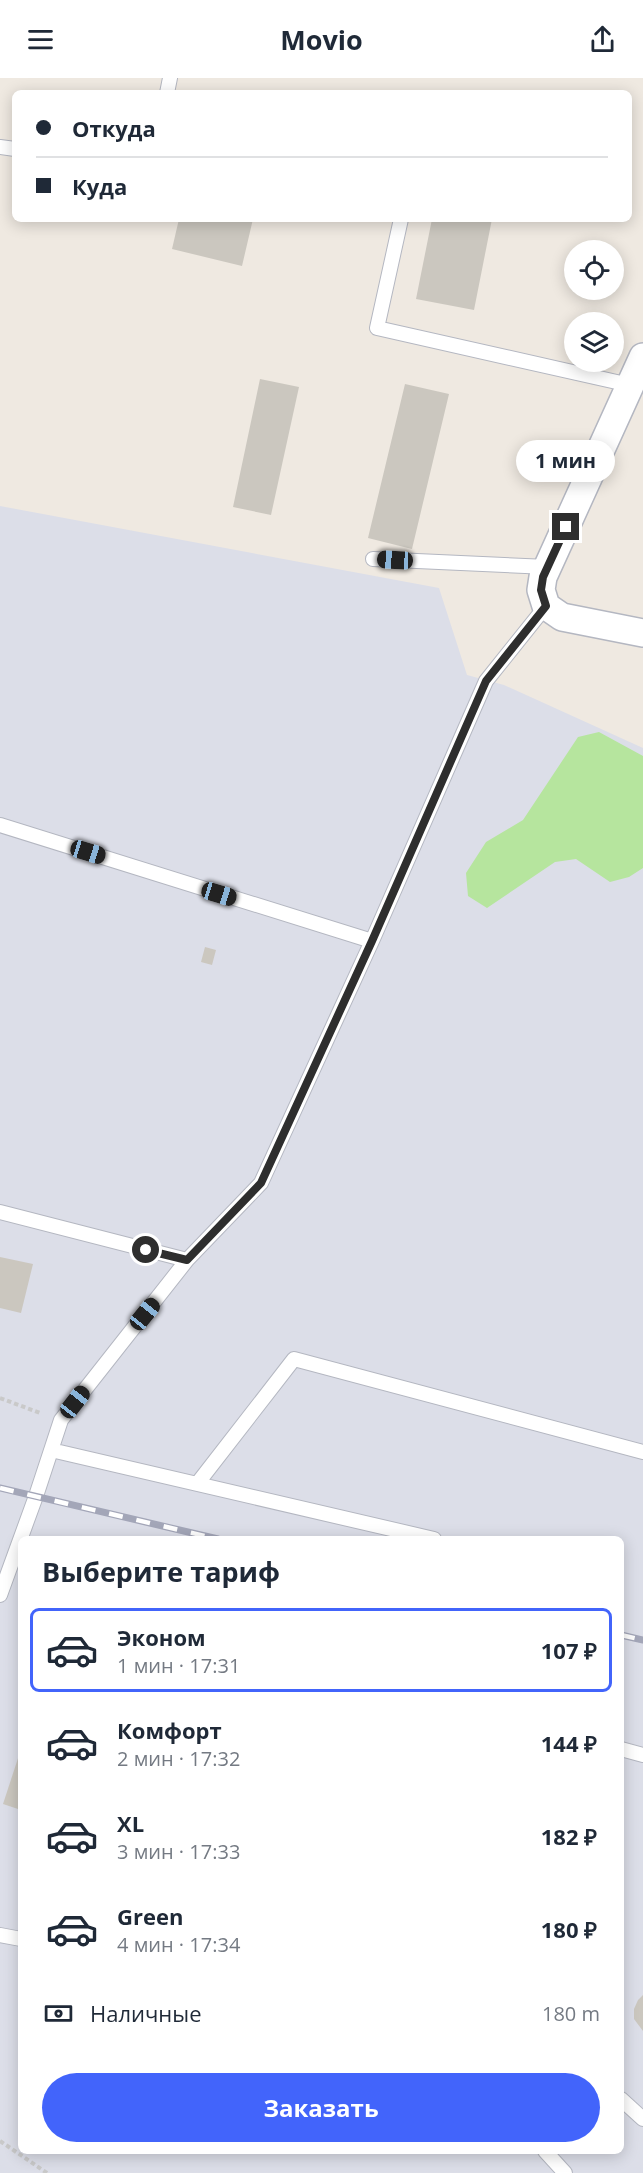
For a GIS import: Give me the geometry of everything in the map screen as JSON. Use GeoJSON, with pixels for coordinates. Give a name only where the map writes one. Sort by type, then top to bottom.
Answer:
{"type":"FeatureCollection","features":[{"type":"Feature","properties":{"kind":"street"},"geometry":{"type":"LineString","coordinates":[[643,357],[543,577],[541,590],[546,606],[562,617],[643,633]]}},
{"type":"Feature","properties":{"kind":"lane"},"geometry":{"type":"LineString","coordinates":[[400,222],[377,328],[630,385]]}},
{"type":"Feature","properties":{"kind":"lane"},"geometry":{"type":"LineString","coordinates":[[374,559],[548,567]]}},
{"type":"Feature","properties":{"kind":"lane"},"geometry":{"type":"LineString","coordinates":[[21,1536],[61,1420],[187,1260],[261,1183],[372,941],[486,681],[546,606]]}},
{"type":"Feature","properties":{"kind":"lane"},"geometry":{"type":"LineString","coordinates":[[0,825],[372,941]]}},
{"type":"Feature","properties":{"kind":"lane"},"geometry":{"type":"LineString","coordinates":[[0,1212],[187,1260]]}},
{"type":"Feature","properties":{"kind":"lane"},"geometry":{"type":"LineString","coordinates":[[196,1484],[294,1359],[643,1452]]}},
{"type":"Feature","properties":{"kind":"lane"},"geometry":{"type":"LineString","coordinates":[[51,1450],[421,1536]]}},
{"type":"Feature","properties":{"kind":"lane"},"geometry":{"type":"LineString","coordinates":[[0,1595],[18,1546]]}},
{"type":"Feature","properties":{"kind":"lane"},"geometry":{"type":"LineString","coordinates":[[624,1750],[643,1755]]}},
{"type":"Feature","properties":{"kind":"lane"},"geometry":{"type":"LineString","coordinates":[[0,1935],[18,1938]]}},
{"type":"Feature","properties":{"kind":"lane"},"geometry":{"type":"LineString","coordinates":[[624,2102],[643,2119]]}},
{"type":"Feature","properties":{"kind":"lane"},"geometry":{"type":"LineString","coordinates":[[548,2154],[565,2173]]}},
{"type":"Feature","properties":{"kind":"path"},"geometry":{"type":"LineString","coordinates":[[0,1398],[61,1420]]}},
{"type":"Feature","properties":{"kind":"path"},"geometry":{"type":"LineString","coordinates":[[0,2141],[18,2153]]}},
{"type":"Feature","properties":{"kind":"path"},"geometry":{"type":"LineString","coordinates":[[19,2154],[47,2173]]}},
{"type":"Feature","properties":{"kind":"shaded area"},"geometry":{"type":"Polygon","coordinates":[[[0,506],[439,588],[467,675],[504,685],[643,748],[643,2173],[0,2173],[0,506]]]}},
{"type":"Feature","properties":{"kind":"green space"},"geometry":{"type":"Polygon","coordinates":[[[599,732],[643,756],[643,868],[629,877],[610,882],[576,859],[555,862],[487,908],[468,896],[466,873],[486,842],[523,820],[578,737],[599,732]]]}},
{"type":"Feature","properties":{"kind":"building"},"geometry":{"type":"Polygon","coordinates":[[[178,222],[252,222],[242,266],[172,249],[178,222]]]}},
{"type":"Feature","properties":{"kind":"building"},"geometry":{"type":"Polygon","coordinates":[[[431,222],[491,222],[474,310],[416,299],[431,222]]]}},
{"type":"Feature","properties":{"kind":"building"},"geometry":{"type":"Polygon","coordinates":[[[260,379],[299,387],[271,515],[233,507],[260,379]]]}},
{"type":"Feature","properties":{"kind":"building"},"geometry":{"type":"Polygon","coordinates":[[[405,384],[449,394],[412,549],[368,538],[405,384]]]}},
{"type":"Feature","properties":{"kind":"building"},"geometry":{"type":"Polygon","coordinates":[[[205,947],[216,950],[212,965],[201,962],[205,947]]]}},
{"type":"Feature","properties":{"kind":"building"},"geometry":{"type":"Polygon","coordinates":[[[0,1257],[33,1264],[21,1313],[0,1308],[0,1257]]]}},
{"type":"Feature","properties":{"kind":"building"},"geometry":{"type":"Polygon","coordinates":[[[18,1758],[18,1809],[3,1804],[18,1758]]]}},
{"type":"Feature","properties":{"kind":"building"},"geometry":{"type":"Polygon","coordinates":[[[643,1995],[643,2031],[634,2019],[634,2009],[643,1995]]]}},
{"type":"Feature","properties":{"kind":"railway"},"geometry":{"type":"LineString","coordinates":[[0,1488],[205,1536]]}},
{"type":"Feature","properties":{"kind":"railway"},"geometry":{"type":"LineString","coordinates":[[624,1636],[643,1640]]}},
{"type":"Feature","properties":{"kind":"route"},"geometry":{"type":"LineString","coordinates":[[146,1250],[187,1260],[261,1183],[372,941],[486,681],[546,606],[541,590],[543,577],[566,527]]}}]}
